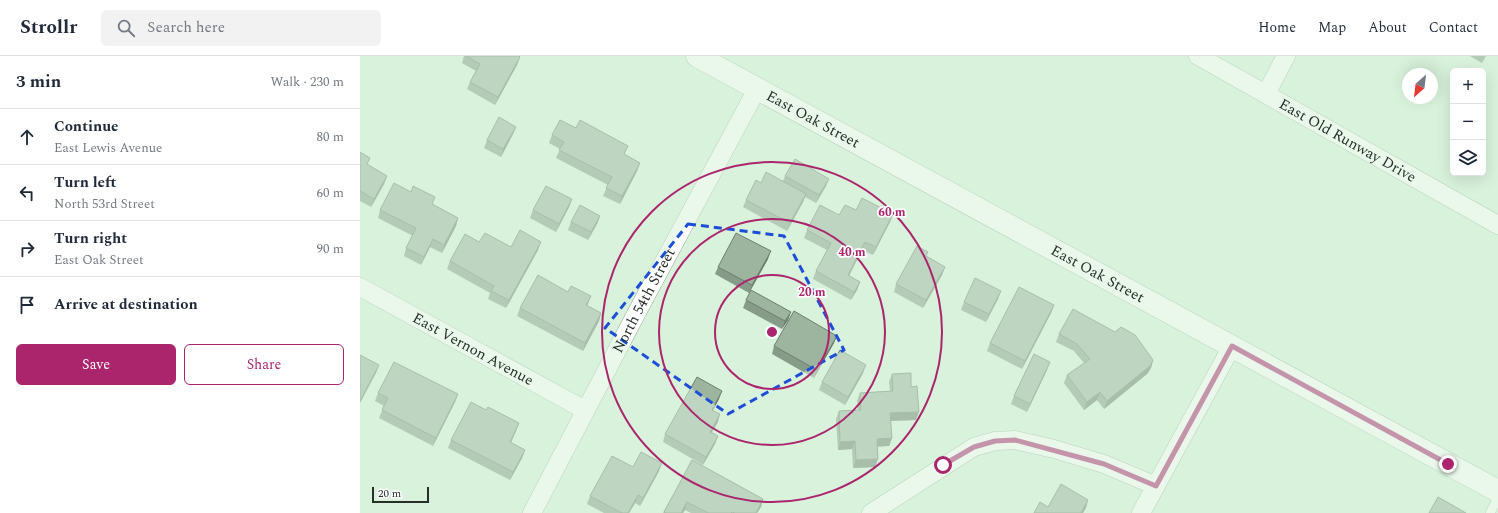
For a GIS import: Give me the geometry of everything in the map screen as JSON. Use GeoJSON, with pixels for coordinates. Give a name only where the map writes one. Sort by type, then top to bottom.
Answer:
{"type":"FeatureCollection","features":[{"type":"Feature","properties":{"kind":"street","name":"East Oak Street"},"geometry":{"type":"LineString","coordinates":[[697,56],[1498,491]]}},
{"type":"Feature","properties":{"kind":"street","name":"East Old Runway Drive"},"geometry":{"type":"LineString","coordinates":[[1198,56],[1498,225]]}},
{"type":"Feature","properties":{"kind":"street"},"geometry":{"type":"LineString","coordinates":[[1266,94],[1286,56]]}},
{"type":"Feature","properties":{"kind":"street","name":"North 54th Street"},"geometry":{"type":"LineString","coordinates":[[532,513],[585,410],[758,89]]}},
{"type":"Feature","properties":{"kind":"street","name":"East Vernon Avenue"},"geometry":{"type":"LineString","coordinates":[[360,287],[585,410]]}},
{"type":"Feature","properties":{"kind":"street"},"geometry":{"type":"LineString","coordinates":[[1142,513],[1232,346]]}},
{"type":"Feature","properties":{"kind":"street"},"geometry":{"type":"LineString","coordinates":[[871,513],[974,447],[995,441],[1015,440],[1054,450],[1104,464],[1156,486]]}},
{"type":"Feature","properties":{"kind":"lane"},"geometry":{"type":"LineString","coordinates":[[1490,513],[1498,498]]}},
{"type":"Feature","properties":{"kind":"highlighted area"},"geometry":{"type":"Polygon","coordinates":[[[688,224],[784,236],[844,350],[728,414],[605,328],[688,224]]]}},
{"type":"Feature","properties":{"kind":"building"},"geometry":{"type":"Polygon","coordinates":[[[466,56],[520,57],[498,97],[470,82],[480,64],[466,56]]]}},
{"type":"Feature","properties":{"kind":"building"},"geometry":{"type":"Polygon","coordinates":[[[499,117],[516,127],[503,149],[487,140],[499,117]]]}},
{"type":"Feature","properties":{"kind":"building"},"geometry":{"type":"Polygon","coordinates":[[[560,120],[576,128],[580,120],[628,146],[624,154],[640,163],[622,196],[606,188],[612,177],[559,150],[564,142],[552,135],[560,120]]]}},
{"type":"Feature","properties":{"kind":"building"},"geometry":{"type":"Polygon","coordinates":[[[360,152],[370,158],[367,164],[387,176],[374,199],[360,191],[360,152]]]}},
{"type":"Feature","properties":{"kind":"building"},"geometry":{"type":"Polygon","coordinates":[[[795,159],[829,179],[819,195],[785,176],[795,159]]]}},
{"type":"Feature","properties":{"kind":"building"},"geometry":{"type":"Polygon","coordinates":[[[766,172],[806,194],[790,223],[746,200],[756,180],[761,183],[766,172]]]}},
{"type":"Feature","properties":{"kind":"building"},"geometry":{"type":"Polygon","coordinates":[[[394,183],[411,192],[413,186],[435,197],[432,204],[458,218],[444,245],[433,239],[424,257],[406,248],[416,228],[380,210],[394,183]]]}},
{"type":"Feature","properties":{"kind":"building"},"geometry":{"type":"Polygon","coordinates":[[[546,186],[572,199],[559,224],[533,210],[546,186]]]}},
{"type":"Feature","properties":{"kind":"building"},"geometry":{"type":"Polygon","coordinates":[[[862,198],[893,214],[876,247],[865,242],[848,275],[860,282],[854,292],[816,271],[831,243],[807,230],[820,205],[839,215],[845,205],[856,210],[862,198]]]}},
{"type":"Feature","properties":{"kind":"building"},"geometry":{"type":"Polygon","coordinates":[[[580,205],[600,216],[591,232],[571,222],[580,205]]]}},
{"type":"Feature","properties":{"kind":"building"},"geometry":{"type":"Polygon","coordinates":[[[520,230],[541,242],[509,300],[491,291],[494,286],[450,261],[465,234],[479,242],[485,233],[511,247],[520,230]]]}},
{"type":"Feature","properties":{"kind":"building"},"geometry":{"type":"Polygon","coordinates":[[[736,233],[771,251],[752,285],[718,267],[736,233]]]}},
{"type":"Feature","properties":{"kind":"building"},"geometry":{"type":"Polygon","coordinates":[[[917,246],[928,252],[926,256],[945,267],[926,300],[896,284],[917,246]]]}},
{"type":"Feature","properties":{"kind":"building"},"geometry":{"type":"Polygon","coordinates":[[[538,275],[568,292],[571,286],[591,296],[586,305],[601,313],[585,343],[520,308],[538,275]]]}},
{"type":"Feature","properties":{"kind":"building"},"geometry":{"type":"Polygon","coordinates":[[[975,278],[1001,291],[989,314],[964,302],[975,278]]]}},
{"type":"Feature","properties":{"kind":"building"},"geometry":{"type":"Polygon","coordinates":[[[1019,287],[1054,305],[1025,361],[990,343],[1019,287]]]}},
{"type":"Feature","properties":{"kind":"building"},"geometry":{"type":"Polygon","coordinates":[[[751,290],[791,312],[785,321],[746,300],[751,290]]]}},
{"type":"Feature","properties":{"kind":"building"},"geometry":{"type":"Polygon","coordinates":[[[1073,309],[1115,332],[1121,327],[1135,335],[1153,360],[1150,366],[1107,401],[1100,392],[1087,402],[1067,375],[1090,359],[1077,344],[1059,334],[1073,309]]]}},
{"type":"Feature","properties":{"kind":"building"},"geometry":{"type":"Polygon","coordinates":[[[794,311],[837,336],[817,370],[774,346],[794,311]]]}},
{"type":"Feature","properties":{"kind":"building"},"geometry":{"type":"Polygon","coordinates":[[[840,350],[866,365],[848,397],[822,382],[840,350]]]}},
{"type":"Feature","properties":{"kind":"building"},"geometry":{"type":"Polygon","coordinates":[[[1034,354],[1050,362],[1030,404],[1014,396],[1034,354]]]}},
{"type":"Feature","properties":{"kind":"building"},"geometry":{"type":"Polygon","coordinates":[[[360,355],[379,365],[360,401],[360,355]]]}},
{"type":"Feature","properties":{"kind":"building"},"geometry":{"type":"Polygon","coordinates":[[[394,362],[458,394],[436,438],[382,410],[388,398],[378,393],[394,362]]]}},
{"type":"Feature","properties":{"kind":"building"},"geometry":{"type":"Polygon","coordinates":[[[911,373],[911,387],[917,386],[919,412],[890,413],[892,438],[877,439],[878,459],[856,460],[855,441],[840,442],[839,411],[861,410],[860,393],[893,391],[892,374],[911,373]]]}},
{"type":"Feature","properties":{"kind":"building"},"geometry":{"type":"Polygon","coordinates":[[[697,377],[722,391],[712,410],[720,414],[710,432],[718,436],[706,457],[665,434],[697,377]]]}},
{"type":"Feature","properties":{"kind":"building"},"geometry":{"type":"Polygon","coordinates":[[[471,402],[486,410],[488,407],[519,423],[510,442],[525,450],[513,472],[451,440],[471,402]]]}},
{"type":"Feature","properties":{"kind":"building"},"geometry":{"type":"Polygon","coordinates":[[[641,452],[662,463],[643,498],[638,495],[628,513],[622,513],[590,496],[612,456],[633,467],[641,452]]]}},
{"type":"Feature","properties":{"kind":"building"},"geometry":{"type":"Polygon","coordinates":[[[692,460],[763,499],[756,513],[708,513],[687,502],[681,513],[664,512],[692,460]]]}},
{"type":"Feature","properties":{"kind":"building"},"geometry":{"type":"Polygon","coordinates":[[[1061,484],[1088,500],[1081,513],[1034,513],[1040,502],[1048,507],[1061,484]]]}},
{"type":"Feature","properties":{"kind":"building"},"geometry":{"type":"Polygon","coordinates":[[[1438,497],[1466,513],[1429,513],[1438,497]]]}},
{"type":"Feature","properties":{"kind":"route"},"geometry":{"type":"LineString","coordinates":[[943,465],[974,447],[995,441],[1015,440],[1104,464],[1156,486],[1232,346],[1448,464]]}}]}
